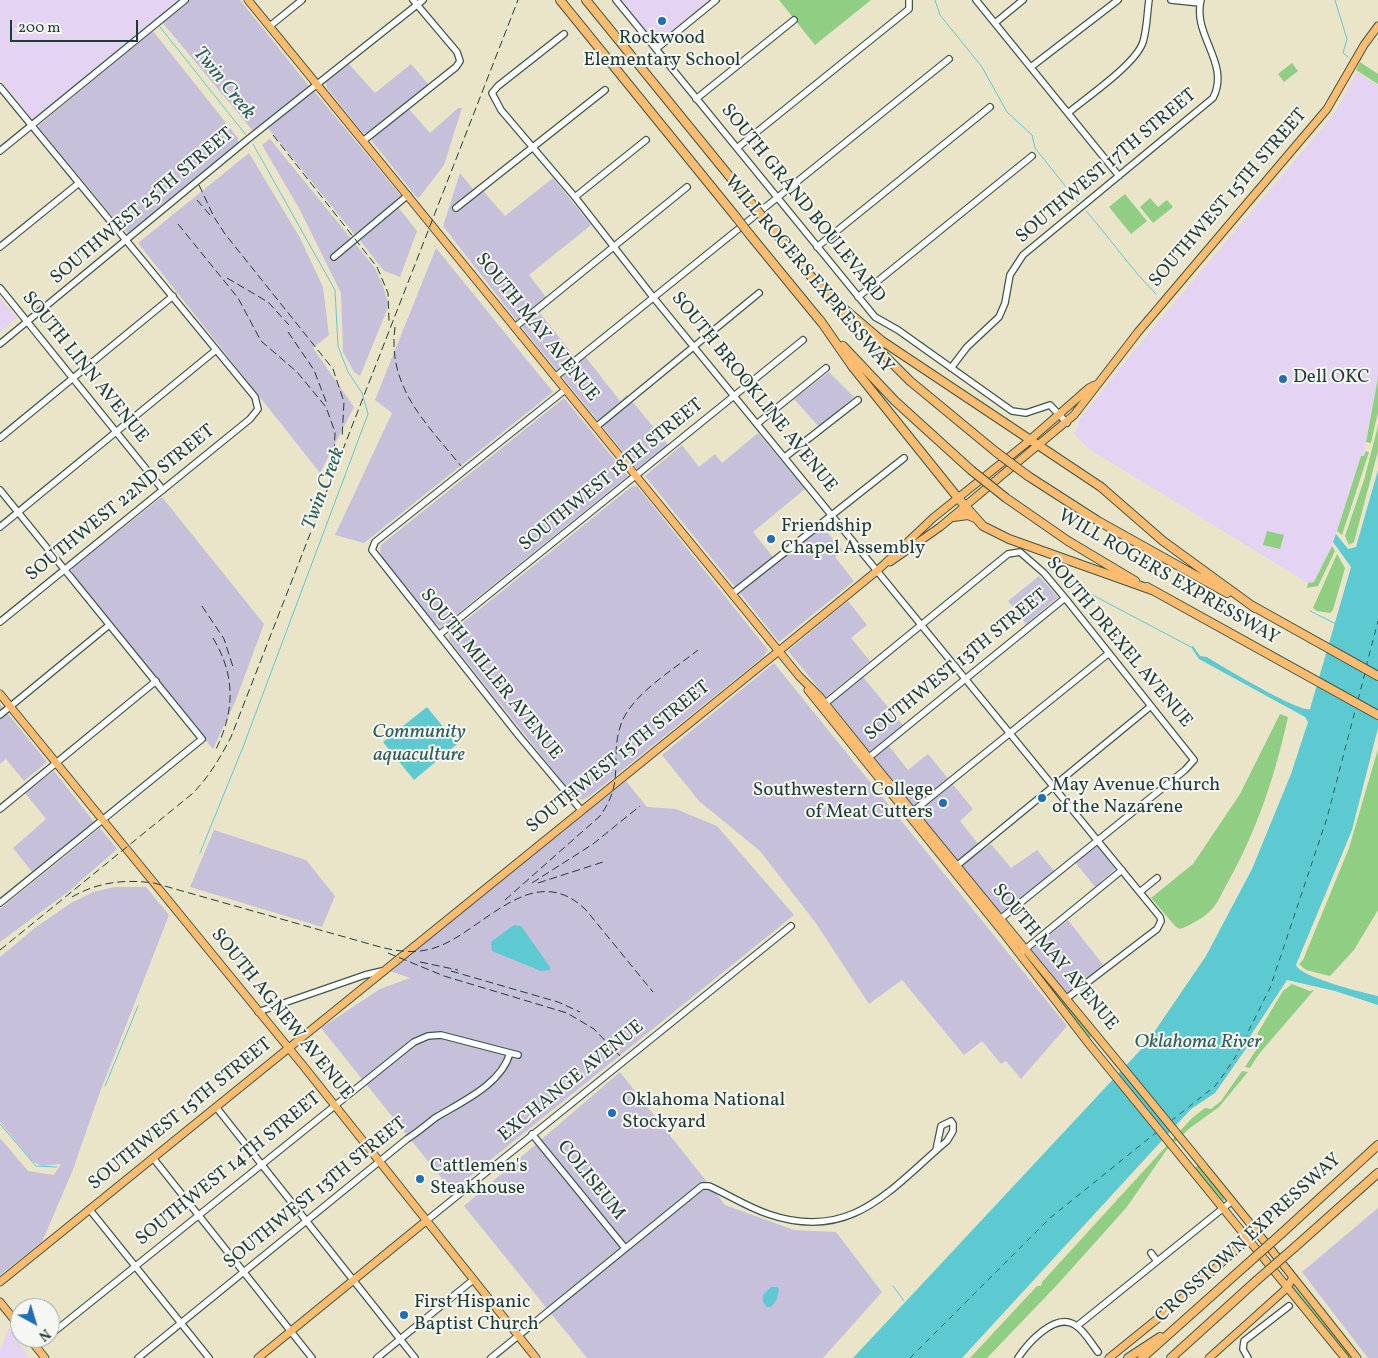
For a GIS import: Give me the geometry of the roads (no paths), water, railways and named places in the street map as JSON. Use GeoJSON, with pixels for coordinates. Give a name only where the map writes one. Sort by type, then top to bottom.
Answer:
{"type":"FeatureCollection","features":[{"type":"Feature","properties":{"kind":"highway","name":"WILL ROGERS EXPRESSWAY"},"geometry":{"type":"LineString","coordinates":[[560,0],[820,320],[895,401],[971,470],[1006,498],[1081,549],[1378,715]]}},
{"type":"Feature","properties":{"kind":"highway","name":"WILL ROGERS EXPRESSWAY"},"geometry":{"type":"LineString","coordinates":[[586,0],[821,289],[873,345],[910,381],[1028,476],[1098,521],[1378,676]]}},
{"type":"Feature","properties":{"kind":"highway"},"geometry":{"type":"LineString","coordinates":[[821,289],[893,350],[1111,495],[1163,541],[1255,608]]}},
{"type":"Feature","properties":{"kind":"highway"},"geometry":{"type":"LineString","coordinates":[[820,320],[852,366],[976,519]]}},
{"type":"Feature","properties":{"kind":"highway"},"geometry":{"type":"LineString","coordinates":[[953,517],[968,515],[1001,536],[1152,590]]}},
{"type":"Feature","properties":{"kind":"highway","name":"CROSSTOWN EXPRESSWAY"},"geometry":{"type":"LineString","coordinates":[[1142,1358],[1378,1146]]}},
{"type":"Feature","properties":{"kind":"highway","name":"CROSSTOWN EXPRESSWAY"},"geometry":{"type":"LineString","coordinates":[[1171,1358],[1378,1173]]}},
{"type":"Feature","properties":{"kind":"highway"},"geometry":{"type":"LineString","coordinates":[[1128,1358],[1182,1322]]}},
{"type":"Feature","properties":{"kind":"main road","name":"SOUTH MAY AVENUE"},"geometry":{"type":"LineString","coordinates":[[248,0],[997,921],[1089,1044],[1345,1358]]}},
{"type":"Feature","properties":{"kind":"main road","name":"SOUTHWEST 15TH STREET"},"geometry":{"type":"LineString","coordinates":[[878,570],[933,518],[1095,385],[1327,109],[1360,51],[1378,26]]}},
{"type":"Feature","properties":{"kind":"main road","name":"SOUTHWEST 15TH STREET"},"geometry":{"type":"LineString","coordinates":[[0,1282],[878,570],[953,517],[1068,422],[1094,392],[1095,385]]}},
{"type":"Feature","properties":{"kind":"main road"},"geometry":{"type":"LineString","coordinates":[[933,518],[940,527]]}},
{"type":"Feature","properties":{"kind":"main road","name":"SOUTH AGNEW AVENUE"},"geometry":{"type":"LineString","coordinates":[[0,694],[288,1048],[536,1358]]}},
{"type":"Feature","properties":{"kind":"main road","name":"SOUTH MAY AVENUE"},"geometry":{"type":"LineString","coordinates":[[1022,952],[1067,998],[1357,1358]]}},
{"type":"Feature","properties":{"kind":"main road","name":"EXCHANGE AVENUE"},"geometry":{"type":"LineString","coordinates":[[258,1358],[426,1221]]}},
{"type":"Feature","properties":{"kind":"main road"},"geometry":{"type":"LineString","coordinates":[[1109,1358],[1172,1307],[1256,1232]]}},
{"type":"Feature","properties":{"kind":"main road"},"geometry":{"type":"LineString","coordinates":[[1209,1358],[1287,1288],[1293,1277]]}},
{"type":"Feature","properties":{"kind":"main road"},"geometry":{"type":"LineString","coordinates":[[0,1302],[10,1314]]}},
{"type":"Feature","properties":{"kind":"street"},"geometry":{"type":"LineString","coordinates":[[0,151],[185,0]]}},
{"type":"Feature","properties":{"kind":"street"},"geometry":{"type":"LineString","coordinates":[[270,26],[302,0]]}},
{"type":"Feature","properties":{"kind":"street","name":"SOUTHWEST 25TH STREET"},"geometry":{"type":"LineString","coordinates":[[0,344],[415,2],[423,0]]}},
{"type":"Feature","properties":{"kind":"street","name":"SOUTH GRAND BOULEVARD"},"geometry":{"type":"LineString","coordinates":[[616,0],[858,297],[880,320],[898,330],[1015,412],[1033,412],[1048,405],[1060,414]]}},
{"type":"Feature","properties":{"kind":"street"},"geometry":{"type":"LineString","coordinates":[[656,49],[716,0]]}},
{"type":"Feature","properties":{"kind":"street"},"geometry":{"type":"LineString","coordinates":[[976,0],[1119,176]]}},
{"type":"Feature","properties":{"kind":"street"},"geometry":{"type":"LineString","coordinates":[[995,22],[1022,0]]}},
{"type":"Feature","properties":{"kind":"street"},"geometry":{"type":"LineString","coordinates":[[1031,68],[1118,0]]}},
{"type":"Feature","properties":{"kind":"street"},"geometry":{"type":"LineString","coordinates":[[1068,112],[1138,53],[1143,41],[1149,0]]}},
{"type":"Feature","properties":{"kind":"street"},"geometry":{"type":"LineString","coordinates":[[1171,0],[1200,2]]}},
{"type":"Feature","properties":{"kind":"street"},"geometry":{"type":"LineString","coordinates":[[363,141],[456,67],[460,61],[457,52],[415,2]]}},
{"type":"Feature","properties":{"kind":"street"},"geometry":{"type":"LineString","coordinates":[[737,148],[909,10],[910,2]]}},
{"type":"Feature","properties":{"kind":"street","name":"SOUTHWEST 17TH STREET"},"geometry":{"type":"LineString","coordinates":[[951,368],[967,347],[999,317],[1005,303],[1010,275],[1020,259],[1076,211],[1204,108],[1216,92],[1219,83],[1218,69],[1200,25],[1200,2]]}},
{"type":"Feature","properties":{"kind":"street"},"geometry":{"type":"LineString","coordinates":[[696,99],[794,20]]}},
{"type":"Feature","properties":{"kind":"street","name":"SOUTH BROOKLINE AVENUE"},"geometry":{"type":"LineString","coordinates":[[564,34],[498,86],[492,93],[501,110],[575,197],[653,297],[832,513],[1009,734],[1097,841],[1141,891],[1161,921],[1154,932],[1067,998]]}},
{"type":"Feature","properties":{"kind":"street"},"geometry":{"type":"LineString","coordinates":[[555,376],[949,59]]}},
{"type":"Feature","properties":{"kind":"street"},"geometry":{"type":"LineString","coordinates":[[0,87],[216,350],[0,527]]}},
{"type":"Feature","properties":{"kind":"street"},"geometry":{"type":"LineString","coordinates":[[456,208],[604,90]]}},
{"type":"Feature","properties":{"kind":"street"},"geometry":{"type":"LineString","coordinates":[[817,247],[990,107]]}},
{"type":"Feature","properties":{"kind":"street"},"geometry":{"type":"LineString","coordinates":[[575,197],[646,140]]}},
{"type":"Feature","properties":{"kind":"street"},"geometry":{"type":"LineString","coordinates":[[858,297],[1032,156]]}},
{"type":"Feature","properties":{"kind":"street"},"geometry":{"type":"LineString","coordinates":[[0,247],[78,182]]}},
{"type":"Feature","properties":{"kind":"street"},"geometry":{"type":"LineString","coordinates":[[514,327],[687,187]]}},
{"type":"Feature","properties":{"kind":"street"},"geometry":{"type":"LineString","coordinates":[[334,257],[408,196]]}},
{"type":"Feature","properties":{"kind":"street","name":"SOUTH LINN AVENUE"},"geometry":{"type":"LineString","coordinates":[[0,288],[163,490]]}},
{"type":"Feature","properties":{"kind":"street"},"geometry":{"type":"LineString","coordinates":[[596,427],[759,293]]}},
{"type":"Feature","properties":{"kind":"street"},"geometry":{"type":"LineString","coordinates":[[0,438],[173,296]]}},
{"type":"Feature","properties":{"kind":"street","name":"SOUTHWEST 18TH STREET"},"geometry":{"type":"LineString","coordinates":[[440,634],[803,340]]}},
{"type":"Feature","properties":{"kind":"street","name":"SOUTHWEST 22ND STREET"},"geometry":{"type":"LineString","coordinates":[[0,622],[250,419],[258,408],[255,397],[216,350]]}},
{"type":"Feature","properties":{"kind":"street"},"geometry":{"type":"LineString","coordinates":[[758,423],[826,368]]}},
{"type":"Feature","properties":{"kind":"street","name":"SOUTH MILLER AVENUE"},"geometry":{"type":"LineString","coordinates":[[565,390],[375,542],[372,550],[377,559],[440,634],[519,736],[581,810]]}},
{"type":"Feature","properties":{"kind":"street"},"geometry":{"type":"LineString","coordinates":[[785,457],[858,400]]}},
{"type":"Feature","properties":{"kind":"street"},"geometry":{"type":"LineString","coordinates":[[1060,414],[1068,422]]}},
{"type":"Feature","properties":{"kind":"street"},"geometry":{"type":"LineString","coordinates":[[732,594],[832,513],[904,458]]}},
{"type":"Feature","properties":{"kind":"street"},"geometry":{"type":"LineString","coordinates":[[0,490],[108,626],[156,681],[202,739],[103,821],[1,900]]}},
{"type":"Feature","properties":{"kind":"street","name":"SOUTH DREXEL AVENUE"},"geometry":{"type":"LineString","coordinates":[[922,625],[1008,554],[1020,552],[1044,573],[1109,652],[1194,760],[1185,770],[1097,841]]}},
{"type":"Feature","properties":{"kind":"street","name":"SOUTHWEST 13TH STREET"},"geometry":{"type":"LineString","coordinates":[[866,760],[1065,598]]}},
{"type":"Feature","properties":{"kind":"street"},"geometry":{"type":"LineString","coordinates":[[823,706],[922,625]]}},
{"type":"Feature","properties":{"kind":"street"},"geometry":{"type":"LineString","coordinates":[[0,715],[108,626]]}},
{"type":"Feature","properties":{"kind":"street"},"geometry":{"type":"LineString","coordinates":[[910,814],[1109,652]]}},
{"type":"Feature","properties":{"kind":"street"},"geometry":{"type":"LineString","coordinates":[[0,809],[156,681]]}},
{"type":"Feature","properties":{"kind":"street"},"geometry":{"type":"LineString","coordinates":[[954,868],[1151,706]]}},
{"type":"Feature","properties":{"kind":"street"},"geometry":{"type":"LineString","coordinates":[[997,921],[1097,841]]}},
{"type":"Feature","properties":{"kind":"street"},"geometry":{"type":"LineString","coordinates":[[1022,952],[1122,870]]}},
{"type":"Feature","properties":{"kind":"street"},"geometry":{"type":"LineString","coordinates":[[1141,891],[1157,878]]}},
{"type":"Feature","properties":{"kind":"street","name":"EXCHANGE AVENUE"},"geometry":{"type":"LineString","coordinates":[[426,1221],[791,926]]}},
{"type":"Feature","properties":{"kind":"street","name":"SOUTHWEST 15TH STREET"},"geometry":{"type":"LineString","coordinates":[[258,1012],[382,971]]}},
{"type":"Feature","properties":{"kind":"street","name":"SOUTHWEST 14TH STREET"},"geometry":{"type":"LineString","coordinates":[[60,1327],[407,1047],[428,1036],[448,1036],[518,1056]]}},
{"type":"Feature","properties":{"kind":"street","name":"SOUTHWEST 13TH STREET"},"geometry":{"type":"LineString","coordinates":[[138,1358],[431,1121],[462,1103],[490,1081],[506,1065],[510,1054]]}},
{"type":"Feature","properties":{"kind":"street"},"geometry":{"type":"LineString","coordinates":[[216,1108],[415,1358]]}},
{"type":"Feature","properties":{"kind":"street"},"geometry":{"type":"LineString","coordinates":[[491,1358],[698,1188],[706,1186],[750,1207],[791,1220],[814,1223],[846,1218],[862,1212],[882,1198],[936,1150],[951,1135],[954,1127],[951,1122],[941,1126],[936,1150]]}},
{"type":"Feature","properties":{"kind":"street","name":"COLISEUM"},"geometry":{"type":"LineString","coordinates":[[532,1134],[625,1248]]}},
{"type":"Feature","properties":{"kind":"street"},"geometry":{"type":"LineString","coordinates":[[153,1158],[312,1358]]}},
{"type":"Feature","properties":{"kind":"street"},"geometry":{"type":"LineString","coordinates":[[1077,1326],[1232,1201]]}},
{"type":"Feature","properties":{"kind":"street"},"geometry":{"type":"LineString","coordinates":[[90,1210],[209,1358]]}},
{"type":"Feature","properties":{"kind":"street"},"geometry":{"type":"LineString","coordinates":[[1150,1253],[1157,1261]]}},
{"type":"Feature","properties":{"kind":"street"},"geometry":{"type":"LineString","coordinates":[[377,1358],[473,1280]]}},
{"type":"Feature","properties":{"kind":"street"},"geometry":{"type":"LineString","coordinates":[[1248,1358],[1243,1349],[1244,1341],[1289,1306]]}},
{"type":"Feature","properties":{"kind":"street"},"geometry":{"type":"LineString","coordinates":[[1018,1358],[1028,1345],[1053,1324],[1068,1321],[1077,1326],[1098,1352]]}},
{"type":"Feature","properties":{"kind":"water","name":"Oklahoma River"},"geometry":{"type":"Polygon","coordinates":[[[1378,470],[1378,728],[1352,830],[1296,965],[1300,970],[1320,979],[1378,996],[1378,1005],[1335,991],[1287,980],[1251,1035],[1252,1040],[1215,1093],[1191,1109],[962,1358],[853,1358],[1146,1044],[1206,956],[1252,869],[1291,774],[1308,722],[1305,717],[1199,659],[1191,647],[1193,646],[1200,656],[1207,657],[1277,697],[1310,709],[1351,567],[1333,542],[1336,534],[1348,549],[1356,547],[1378,470]]]}},
{"type":"Feature","properties":{"kind":"water","name":"Community aquaculture"},"geometry":{"type":"Polygon","coordinates":[[[427,707],[457,744],[414,780],[383,742],[427,707]]]}},
{"type":"Feature","properties":{"kind":"water"},"geometry":{"type":"Polygon","coordinates":[[[514,925],[521,926],[550,967],[550,970],[541,971],[492,951],[491,942],[514,925]]]}},
{"type":"Feature","properties":{"kind":"water"},"geometry":{"type":"Polygon","coordinates":[[[771,1287],[777,1287],[779,1290],[777,1299],[771,1307],[767,1307],[763,1302],[763,1295],[771,1287]]]}},
{"type":"Feature","properties":{"kind":"waterway"},"geometry":{"type":"LineString","coordinates":[[935,0],[940,15],[982,67],[1007,112],[1032,135],[1035,148],[1078,202]]}},
{"type":"Feature","properties":{"kind":"waterway"},"geometry":{"type":"LineString","coordinates":[[1335,0],[1347,39],[1343,53],[1348,57]]}},
{"type":"Feature","properties":{"kind":"waterway","name":"Twin Creek"},"geometry":{"type":"LineString","coordinates":[[160,27],[246,135]]}},
{"type":"Feature","properties":{"kind":"waterway","name":"Twin Creek"},"geometry":{"type":"LineString","coordinates":[[200,853],[243,747],[368,414],[362,393],[348,372],[338,346],[335,290],[253,144]]}},
{"type":"Feature","properties":{"kind":"waterway"},"geometry":{"type":"LineString","coordinates":[[1086,211],[1137,274],[1156,294]]}},
{"type":"Feature","properties":{"kind":"waterway"},"geometry":{"type":"LineString","coordinates":[[1066,581],[1191,647]]}},
{"type":"Feature","properties":{"kind":"waterway"},"geometry":{"type":"LineString","coordinates":[[1310,611],[1336,624]]}},
{"type":"Feature","properties":{"kind":"waterway","name":"Twin Creek"},"geometry":{"type":"LineString","coordinates":[[105,1086],[138,1006]]}},
{"type":"Feature","properties":{"kind":"waterway","name":"Twin Creek"},"geometry":{"type":"LineString","coordinates":[[0,1124],[36,1166],[57,1167]]}},
{"type":"Feature","properties":{"kind":"waterway"},"geometry":{"type":"LineString","coordinates":[[893,1286],[904,1301]]}},
{"type":"Feature","properties":{"kind":"railway"},"geometry":{"type":"LineString","coordinates":[[0,950],[192,794],[209,774],[227,745],[518,0]]}},
{"type":"Feature","properties":{"kind":"railway"},"geometry":{"type":"LineString","coordinates":[[273,135],[377,267],[388,293],[389,321]]}},
{"type":"Feature","properties":{"kind":"railway"},"geometry":{"type":"LineString","coordinates":[[199,185],[214,217],[225,234],[333,369],[344,402],[342,438]]}},
{"type":"Feature","properties":{"kind":"railway"},"geometry":{"type":"LineString","coordinates":[[197,200],[210,215]]}},
{"type":"Feature","properties":{"kind":"railway"},"geometry":{"type":"LineString","coordinates":[[178,224],[238,298],[261,341],[297,372],[326,407],[335,432],[334,460]]}},
{"type":"Feature","properties":{"kind":"railway"},"geometry":{"type":"LineString","coordinates":[[227,278],[268,302],[289,325]]}},
{"type":"Feature","properties":{"kind":"railway"},"geometry":{"type":"LineString","coordinates":[[395,327],[394,348],[397,368],[403,386],[423,419],[461,466]]}},
{"type":"Feature","properties":{"kind":"railway"},"geometry":{"type":"LineString","coordinates":[[288,332],[314,370],[327,404]]}},
{"type":"Feature","properties":{"kind":"railway"},"geometry":{"type":"LineString","coordinates":[[202,606],[224,639],[234,670]]}},
{"type":"Feature","properties":{"kind":"railway"},"geometry":{"type":"LineString","coordinates":[[213,638],[226,666],[230,694],[226,722],[222,737],[215,751]]}},
{"type":"Feature","properties":{"kind":"railway"},"geometry":{"type":"LineString","coordinates":[[505,900],[600,816],[613,791],[616,770],[616,748],[621,724],[626,713],[654,683],[698,650]]}},
{"type":"Feature","properties":{"kind":"railway"},"geometry":{"type":"LineString","coordinates":[[532,883],[593,844],[640,806]]}},
{"type":"Feature","properties":{"kind":"railway"},"geometry":{"type":"LineString","coordinates":[[538,883],[603,862]]}},
{"type":"Feature","properties":{"kind":"railway"},"geometry":{"type":"LineString","coordinates":[[72,897],[92,888],[112,883],[132,881],[154,883],[381,947],[421,951],[437,947],[454,939],[509,903],[528,895],[547,892],[566,896],[586,910],[653,992]]}},
{"type":"Feature","properties":{"kind":"railway"},"geometry":{"type":"LineString","coordinates":[[388,953],[444,976],[567,1013],[594,1029],[620,1056]]}},
{"type":"Feature","properties":{"kind":"railway"},"geometry":{"type":"LineString","coordinates":[[420,962],[458,970]]}},
{"type":"Feature","properties":{"kind":"railway"},"geometry":{"type":"LineString","coordinates":[[451,971],[558,1002],[580,1012]]}},
{"type":"Feature","properties":{"kind":"place","name":"Rockwood Elementary School"},"geometry":{"type":"Point","coordinates":[662,21]}},
{"type":"Feature","properties":{"kind":"place","name":"Dell OKC"},"geometry":{"type":"Point","coordinates":[1283,379]}},
{"type":"Feature","properties":{"kind":"place","name":"Friendship Chapel Assembly"},"geometry":{"type":"Point","coordinates":[771,539]}},
{"type":"Feature","properties":{"kind":"place","name":"May Avenue Church of the Nazarene"},"geometry":{"type":"Point","coordinates":[1042,798]}},
{"type":"Feature","properties":{"kind":"place","name":"Southwestern College of Meat Cutters"},"geometry":{"type":"Point","coordinates":[943,803]}},
{"type":"Feature","properties":{"kind":"place","name":"Oklahoma National Stockyard"},"geometry":{"type":"Point","coordinates":[612,1113]}},
{"type":"Feature","properties":{"kind":"place","name":"Cattlemen's Steakhouse"},"geometry":{"type":"Point","coordinates":[420,1179]}},
{"type":"Feature","properties":{"kind":"place","name":"First Hispanic Baptist Church"},"geometry":{"type":"Point","coordinates":[404,1315]}}]}
